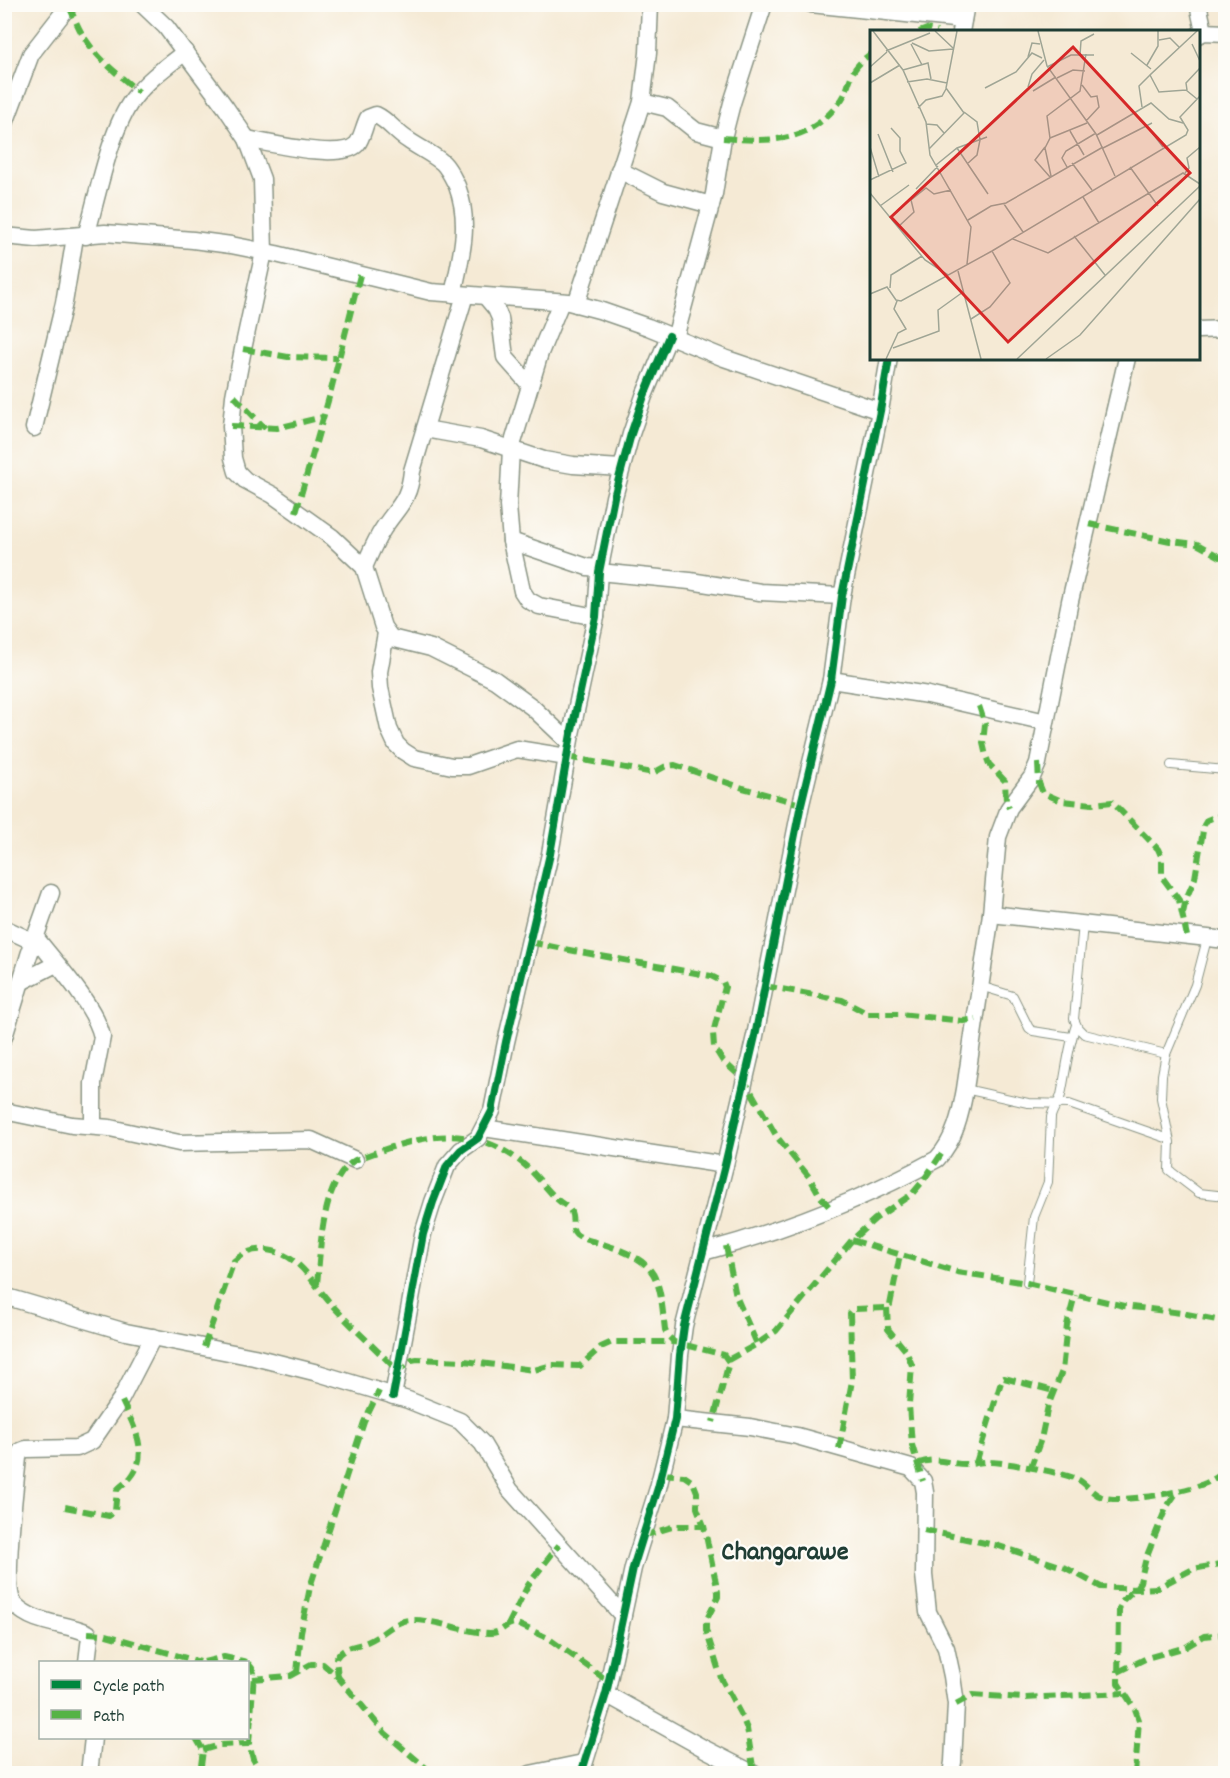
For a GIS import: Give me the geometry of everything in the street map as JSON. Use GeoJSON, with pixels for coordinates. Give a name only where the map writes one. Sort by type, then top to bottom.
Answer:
{"type":"FeatureCollection","features":[{"type":"Feature","properties":{"kind":"street"},"geometry":{"type":"LineString","coordinates":[[4,126],[32,54],[70,4]]}},
{"type":"Feature","properties":{"kind":"street"},"geometry":{"type":"LineString","coordinates":[[142,4],[166,27],[247,139],[262,179],[264,252],[234,396],[230,436],[237,472],[332,537],[364,567],[386,633],[379,672],[380,688],[389,729],[396,744],[404,751],[414,758],[452,766],[468,766],[517,749],[568,750]]}},
{"type":"Feature","properties":{"kind":"street"},"geometry":{"type":"LineString","coordinates":[[596,617],[539,606],[528,600],[522,591],[511,541],[508,506],[511,449],[540,353],[569,303],[610,203],[642,102],[648,53],[650,4]]}},
{"type":"Feature","properties":{"kind":"street"},"geometry":{"type":"LineString","coordinates":[[393,1396],[423,1234],[433,1202],[447,1166],[461,1150],[478,1138],[492,1111],[550,854],[568,750],[596,617],[599,570],[621,468],[644,396],[672,337],[711,205],[732,103],[764,4]]}},
{"type":"Feature","properties":{"kind":"street"},"geometry":{"type":"LineString","coordinates":[[812,4],[963,19]]}},
{"type":"Feature","properties":{"kind":"street"},"geometry":{"type":"LineString","coordinates":[[1198,4],[1201,33],[1226,33]]}},
{"type":"Feature","properties":{"kind":"street"},"geometry":{"type":"LineString","coordinates":[[34,428],[80,237],[123,114],[152,78],[185,52]]}},
{"type":"Feature","properties":{"kind":"street"},"geometry":{"type":"LineString","coordinates":[[642,102],[667,108],[696,131],[723,138]]}},
{"type":"Feature","properties":{"kind":"street"},"geometry":{"type":"LineString","coordinates":[[247,139],[288,147],[347,151],[357,143],[368,118],[376,116],[384,118],[402,136],[445,165],[454,179],[465,212],[459,295],[450,340],[425,429],[404,502],[377,538],[364,567]]}},
{"type":"Feature","properties":{"kind":"street"},"geometry":{"type":"LineString","coordinates":[[619,170],[663,192],[711,205]]}},
{"type":"Feature","properties":{"kind":"street"},"geometry":{"type":"LineString","coordinates":[[4,236],[36,239],[80,237],[105,233],[193,240],[264,252],[431,292],[569,303],[598,310],[724,358],[880,411]]}},
{"type":"Feature","properties":{"kind":"street"},"geometry":{"type":"LineString","coordinates":[[486,297],[500,318],[505,357],[530,385]]}},
{"type":"Feature","properties":{"kind":"street"},"geometry":{"type":"LineString","coordinates":[[1200,330],[1226,329]]}},
{"type":"Feature","properties":{"kind":"street"},"geometry":{"type":"LineString","coordinates":[[530,1773],[582,1768],[606,1694],[633,1568],[658,1488],[675,1419],[684,1326],[757,1026],[801,804],[831,680],[842,596],[880,411],[888,360]]}},
{"type":"Feature","properties":{"kind":"street"},"geometry":{"type":"LineString","coordinates":[[703,1252],[815,1217],[937,1159],[953,1134],[961,1113],[965,1089],[991,914],[998,837],[1009,808],[1035,770],[1070,601],[1127,360]]}},
{"type":"Feature","properties":{"kind":"street"},"geometry":{"type":"LineString","coordinates":[[425,429],[481,439],[544,460],[573,465],[621,468]]}},
{"type":"Feature","properties":{"kind":"street"},"geometry":{"type":"LineString","coordinates":[[511,541],[599,570],[760,592],[842,596]]}},
{"type":"Feature","properties":{"kind":"street"},"geometry":{"type":"LineString","coordinates":[[386,633],[395,640],[431,648],[508,687],[532,707],[568,750]]}},
{"type":"Feature","properties":{"kind":"street"},"geometry":{"type":"LineString","coordinates":[[831,680],[928,694],[1046,722]]}},
{"type":"Feature","properties":{"kind":"street"},"geometry":{"type":"LineString","coordinates":[[4,1037],[34,939],[51,893]]}},
{"type":"Feature","properties":{"kind":"street"},"geometry":{"type":"LineString","coordinates":[[991,914],[1226,940]]}},
{"type":"Feature","properties":{"kind":"street"},"geometry":{"type":"LineString","coordinates":[[4,928],[34,939],[89,1007],[100,1029],[102,1037],[93,1083],[93,1126]]}},
{"type":"Feature","properties":{"kind":"street"},"geometry":{"type":"LineString","coordinates":[[21,982],[56,964]]}},
{"type":"Feature","properties":{"kind":"street"},"geometry":{"type":"LineString","coordinates":[[4,1111],[178,1143],[311,1140],[355,1160]]}},
{"type":"Feature","properties":{"kind":"street"},"geometry":{"type":"LineString","coordinates":[[484,1128],[725,1165]]}},
{"type":"Feature","properties":{"kind":"street"},"geometry":{"type":"LineString","coordinates":[[4,1296],[126,1332],[254,1357],[318,1373],[393,1396],[460,1421],[482,1443],[510,1490],[623,1616]]}},
{"type":"Feature","properties":{"kind":"street"},"geometry":{"type":"LineString","coordinates":[[87,1661],[90,1637],[88,1633],[45,1623],[15,1605],[10,1596],[8,1564],[10,1494],[21,1451],[39,1448],[77,1448],[92,1441],[121,1399],[153,1337]]}},
{"type":"Feature","properties":{"kind":"street"},"geometry":{"type":"LineString","coordinates":[[675,1419],[740,1426],[797,1436],[911,1468],[920,1477],[925,1492],[924,1575],[928,1612],[946,1648],[956,1704],[951,1773]]}},
{"type":"Feature","properties":{"kind":"street"},"geometry":{"type":"LineString","coordinates":[[606,1694],[750,1773]]}},
{"type":"Feature","properties":{"kind":"street"},"geometry":{"type":"LineString","coordinates":[[89,1773],[93,1739]]}},
{"type":"Feature","properties":{"kind":"lane"},"geometry":{"type":"LineString","coordinates":[[1171,765],[1226,770]]}},
{"type":"Feature","properties":{"kind":"lane"},"geometry":{"type":"LineString","coordinates":[[1083,924],[1074,1019],[1076,1025],[1084,1034],[1166,1054]]}},
{"type":"Feature","properties":{"kind":"lane"},"geometry":{"type":"LineString","coordinates":[[1208,939],[1195,985],[1166,1054],[1160,1088],[1169,1139],[1170,1173],[1199,1193],[1226,1196]]}},
{"type":"Feature","properties":{"kind":"lane"},"geometry":{"type":"LineString","coordinates":[[980,986],[1013,996],[1029,1028],[1033,1031],[1071,1037]]}},
{"type":"Feature","properties":{"kind":"lane"},"geometry":{"type":"LineString","coordinates":[[1027,1283],[1032,1226],[1047,1182],[1050,1124],[1055,1105],[1060,1098],[1071,1037],[1076,1025]]}},
{"type":"Feature","properties":{"kind":"lane"},"geometry":{"type":"LineString","coordinates":[[965,1089],[1028,1103],[1069,1104],[1169,1139]]}},
{"type":"Feature","properties":{"kind":"marked path"},"geometry":{"type":"LineString","coordinates":[[69,6],[81,32],[92,48],[139,92]]}},
{"type":"Feature","properties":{"kind":"marked path"},"geometry":{"type":"LineString","coordinates":[[924,30],[930,30]]}},
{"type":"Feature","properties":{"kind":"marked path"},"geometry":{"type":"LineString","coordinates":[[723,138],[758,140],[789,137],[817,125],[842,99],[855,69],[870,55]]}},
{"type":"Feature","properties":{"kind":"marked path"},"geometry":{"type":"LineString","coordinates":[[296,512],[330,394],[360,275]]}},
{"type":"Feature","properties":{"kind":"marked path"},"geometry":{"type":"LineString","coordinates":[[243,349],[288,357],[338,358]]}},
{"type":"Feature","properties":{"kind":"marked path"},"geometry":{"type":"LineString","coordinates":[[234,396],[265,428]]}},
{"type":"Feature","properties":{"kind":"marked path"},"geometry":{"type":"LineString","coordinates":[[231,426],[277,428],[323,417]]}},
{"type":"Feature","properties":{"kind":"marked path"},"geometry":{"type":"LineString","coordinates":[[1089,524],[1170,541],[1197,544],[1226,560]]}},
{"type":"Feature","properties":{"kind":"marked path"},"geometry":{"type":"LineString","coordinates":[[979,706],[985,724],[983,743],[986,756],[989,764],[1005,781],[1006,801],[1009,808]]}},
{"type":"Feature","properties":{"kind":"marked path"},"geometry":{"type":"LineString","coordinates":[[567,757],[653,773],[666,766],[675,765],[743,788],[801,804]]}},
{"type":"Feature","properties":{"kind":"marked path"},"geometry":{"type":"LineString","coordinates":[[1038,763],[1039,783],[1043,793],[1062,801],[1092,804],[1112,802],[1158,849],[1162,858],[1162,877],[1179,900],[1187,936]]}},
{"type":"Feature","properties":{"kind":"marked path"},"geometry":{"type":"LineString","coordinates":[[1183,913],[1195,878],[1204,825],[1207,820],[1226,813]]}},
{"type":"Feature","properties":{"kind":"marked path"},"geometry":{"type":"LineString","coordinates":[[530,942],[711,976],[723,982],[725,987],[713,1033],[714,1047],[722,1060],[745,1081],[777,1137],[832,1210]]}},
{"type":"Feature","properties":{"kind":"marked path"},"geometry":{"type":"LineString","coordinates":[[765,986],[842,1000],[868,1014],[900,1014],[963,1021],[976,1019]]}},
{"type":"Feature","properties":{"kind":"marked path"},"geometry":{"type":"LineString","coordinates":[[317,1284],[322,1234],[329,1199],[335,1183],[355,1160],[400,1144],[443,1136],[464,1137],[485,1142],[506,1152],[527,1167],[568,1208],[576,1234],[624,1252],[647,1266],[658,1285],[665,1330],[674,1342],[724,1355],[729,1362],[713,1422]]}},
{"type":"Feature","properties":{"kind":"marked path"},"geometry":{"type":"LineString","coordinates":[[728,1360],[776,1331],[852,1240],[875,1219],[912,1194],[942,1153]]}},
{"type":"Feature","properties":{"kind":"marked path"},"geometry":{"type":"LineString","coordinates":[[852,1240],[957,1272],[1027,1283],[1124,1306],[1182,1313],[1226,1322]]}},
{"type":"Feature","properties":{"kind":"marked path"},"geometry":{"type":"LineString","coordinates":[[726,1246],[736,1296],[757,1344]]}},
{"type":"Feature","properties":{"kind":"marked path"},"geometry":{"type":"LineString","coordinates":[[204,1347],[234,1261],[241,1255],[262,1250],[278,1253],[297,1263],[340,1314],[398,1371],[412,1360],[417,1359],[465,1361],[534,1370],[552,1365],[580,1366],[601,1347],[612,1342],[674,1342]]}},
{"type":"Feature","properties":{"kind":"marked path"},"geometry":{"type":"LineString","coordinates":[[839,1449],[852,1381],[850,1313],[854,1309],[887,1308],[890,1305],[900,1255]]}},
{"type":"Feature","properties":{"kind":"marked path"},"geometry":{"type":"LineString","coordinates":[[1030,1469],[1041,1439],[1048,1406],[1062,1371],[1067,1325],[1075,1295]]}},
{"type":"Feature","properties":{"kind":"marked path"},"geometry":{"type":"LineString","coordinates":[[887,1308],[888,1329],[906,1351],[912,1365],[909,1405],[912,1445],[923,1481]]}},
{"type":"Feature","properties":{"kind":"marked path"},"geometry":{"type":"LineString","coordinates":[[976,1463],[1002,1379],[1054,1391]]}},
{"type":"Feature","properties":{"kind":"marked path"},"geometry":{"type":"LineString","coordinates":[[297,1673],[301,1632],[310,1587],[364,1422],[379,1391]]}},
{"type":"Feature","properties":{"kind":"marked path"},"geometry":{"type":"LineString","coordinates":[[65,1507],[109,1516],[115,1511],[117,1490],[131,1477],[137,1467],[140,1448],[121,1399]]}},
{"type":"Feature","properties":{"kind":"marked path"},"geometry":{"type":"LineString","coordinates":[[919,1463],[932,1460],[961,1464],[988,1462],[1034,1468],[1077,1479],[1098,1496],[1111,1499],[1139,1498],[1185,1490],[1206,1483],[1226,1471]]}},
{"type":"Feature","properties":{"kind":"marked path"},"geometry":{"type":"LineString","coordinates":[[662,1474],[684,1476],[693,1482],[697,1492],[697,1508],[704,1526],[718,1592],[718,1597],[706,1621],[706,1630],[721,1678],[747,1729],[754,1773]]}},
{"type":"Feature","properties":{"kind":"marked path"},"geometry":{"type":"LineString","coordinates":[[1135,1774],[1139,1720],[1135,1709],[1118,1683],[1119,1609],[1123,1600],[1140,1582],[1146,1558],[1166,1508],[1177,1492]]}},
{"type":"Feature","properties":{"kind":"marked path"},"geometry":{"type":"LineString","coordinates":[[643,1536],[675,1526],[704,1526]]}},
{"type":"Feature","properties":{"kind":"marked path"},"geometry":{"type":"LineString","coordinates":[[924,1530],[999,1546],[1066,1568],[1101,1587],[1157,1588],[1193,1569],[1226,1563]]}},
{"type":"Feature","properties":{"kind":"marked path"},"geometry":{"type":"LineString","coordinates":[[508,1625],[528,1585],[559,1545]]}},
{"type":"Feature","properties":{"kind":"marked path"},"geometry":{"type":"LineString","coordinates":[[338,1677],[336,1658],[343,1651],[372,1640],[399,1623],[414,1620],[490,1633],[498,1632],[515,1623],[548,1638],[608,1681]]}},
{"type":"Feature","properties":{"kind":"marked path"},"geometry":{"type":"LineString","coordinates":[[88,1633],[103,1634],[197,1661]]}},
{"type":"Feature","properties":{"kind":"marked path"},"geometry":{"type":"LineString","coordinates":[[1118,1672],[1147,1658],[1186,1647],[1204,1636],[1226,1634]]}},
{"type":"Feature","properties":{"kind":"marked path"},"geometry":{"type":"LineString","coordinates":[[208,1661],[224,1657],[242,1661]]}},
{"type":"Feature","properties":{"kind":"marked path"},"geometry":{"type":"LineString","coordinates":[[249,1664],[254,1673],[249,1744],[253,1759],[262,1774]]}},
{"type":"Feature","properties":{"kind":"marked path"},"geometry":{"type":"LineString","coordinates":[[253,1679],[290,1676],[311,1664],[323,1664],[338,1677],[385,1733],[433,1774]]}},
{"type":"Feature","properties":{"kind":"marked path"},"geometry":{"type":"LineString","coordinates":[[956,1704],[973,1695],[1024,1698],[1124,1693]]}},
{"type":"Feature","properties":{"kind":"marked path"},"geometry":{"type":"LineString","coordinates":[[197,1739],[203,1750],[200,1774]]}},
{"type":"Feature","properties":{"kind":"marked path"},"geometry":{"type":"LineString","coordinates":[[203,1750],[220,1745],[249,1744]]}},
{"type":"Feature","properties":{"kind":"cycle path"},"geometry":{"type":"LineString","coordinates":[[393,1396],[423,1234],[433,1202],[447,1166],[461,1150],[478,1138],[492,1111],[550,854],[571,734],[596,617],[599,572],[614,497],[631,434],[669,336]]}},
{"type":"Feature","properties":{"kind":"cycle path"},"geometry":{"type":"LineString","coordinates":[[581,1774],[606,1694],[633,1568],[658,1488],[675,1419],[684,1326],[755,1036],[801,804],[831,680],[842,596],[889,360]]}},
{"type":"Feature","properties":{"kind":"district","name":"Changarawe"},"geometry":{"type":"Point","coordinates":[785,1550]}}]}
